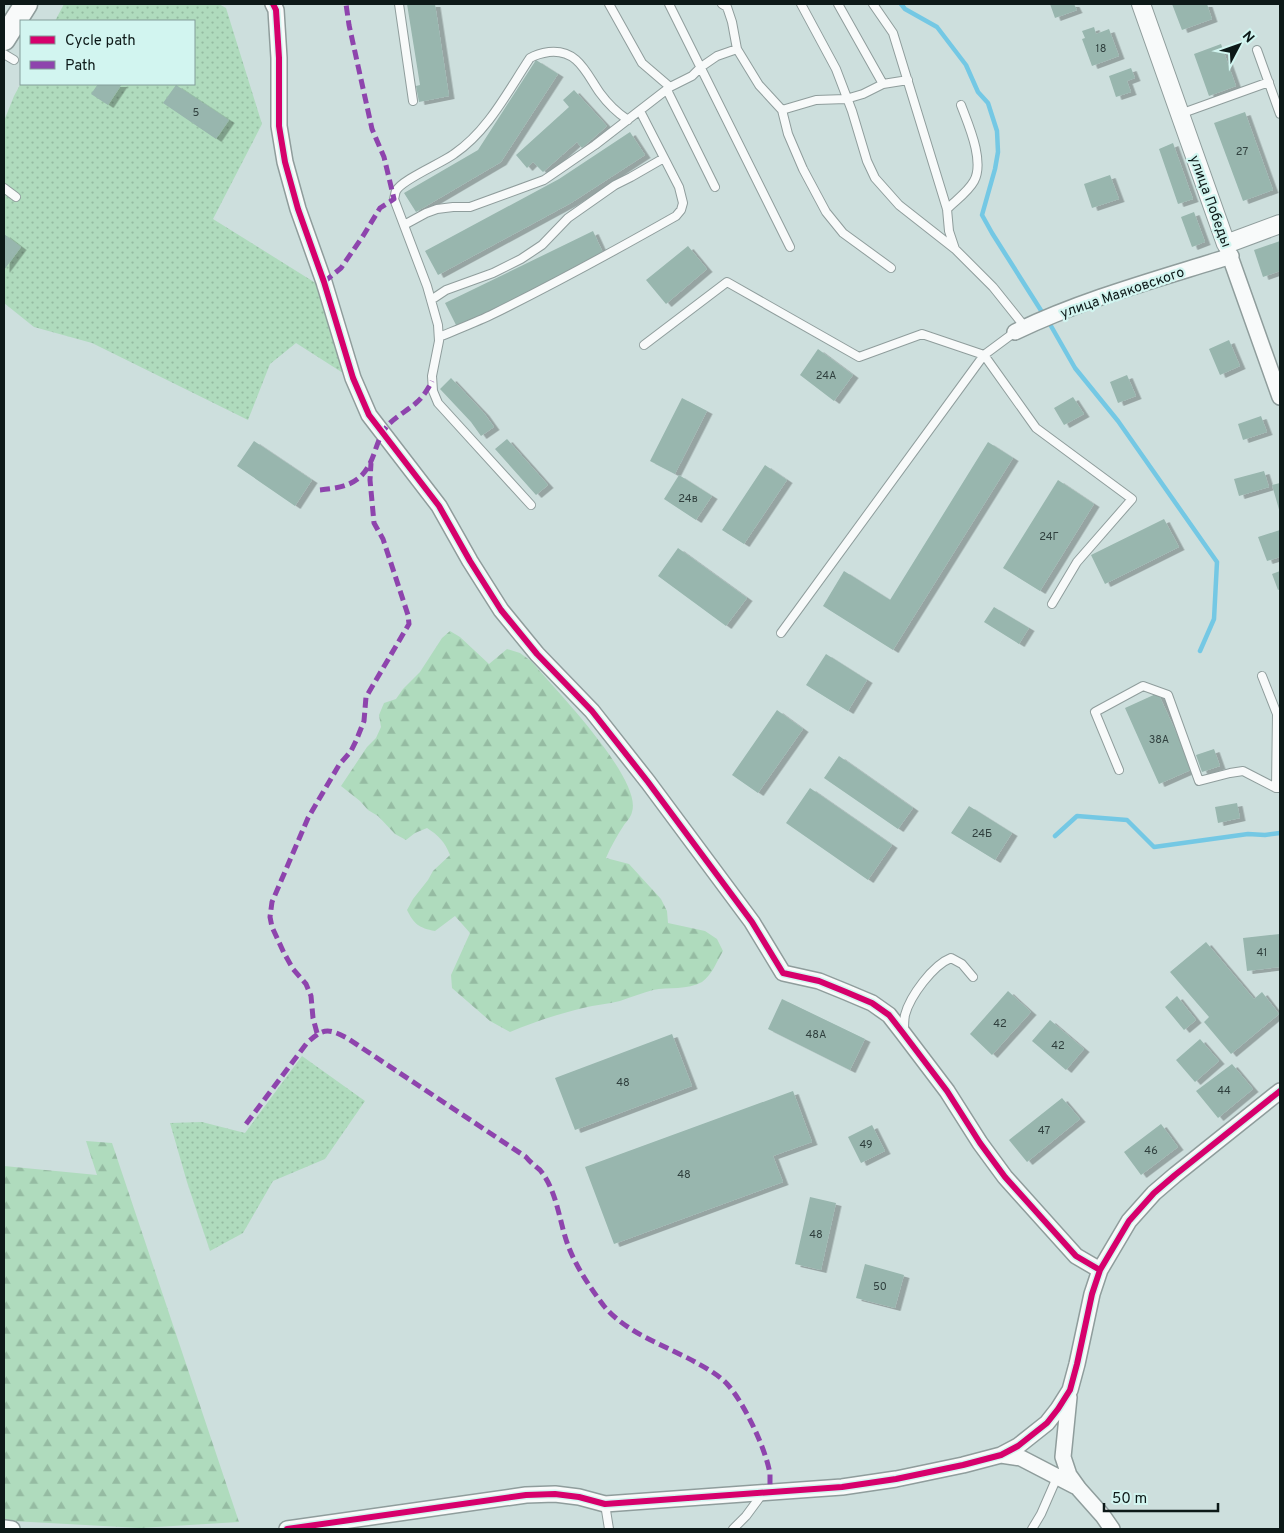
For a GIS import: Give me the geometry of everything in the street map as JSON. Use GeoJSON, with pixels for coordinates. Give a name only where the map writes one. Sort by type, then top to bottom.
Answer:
{"type":"FeatureCollection","features":[{"type":"Feature","properties":{"kind":"main road"},"geometry":{"type":"LineString","coordinates":[[4,39],[26,4]]}},
{"type":"Feature","properties":{"kind":"street"},"geometry":{"type":"LineString","coordinates":[[273,4],[276,10],[279,58],[279,126],[285,162],[298,209],[324,282],[353,378],[369,416],[439,506],[470,561],[501,610],[537,654],[592,711],[648,782],[752,922],[783,973],[819,981],[872,1003],[889,1015],[947,1091],[980,1143],[1005,1177],[1076,1256],[1100,1270]]}},
{"type":"Feature","properties":{"kind":"street","name":"улица Победы"},"geometry":{"type":"LineString","coordinates":[[1140,4],[1280,398]]}},
{"type":"Feature","properties":{"kind":"street","name":"улица Маяковского"},"geometry":{"type":"LineString","coordinates":[[1020,329],[1228,250],[1280,224]]}},
{"type":"Feature","properties":{"kind":"street"},"geometry":{"type":"LineString","coordinates":[[1112,1529],[1069,1474],[1063,1457],[1070,1390],[1092,1294],[1100,1270],[1129,1222],[1149,1198],[1275,1095]]}},
{"type":"Feature","properties":{"kind":"street"},"geometry":{"type":"LineString","coordinates":[[1001,1456],[1031,1437],[1047,1423],[1070,1390]]}},
{"type":"Feature","properties":{"kind":"street"},"geometry":{"type":"LineString","coordinates":[[286,1529],[526,1495],[555,1494],[606,1504],[842,1487],[896,1479],[1001,1456],[1022,1458],[1079,1488]]}},
{"type":"Feature","properties":{"kind":"street"},"geometry":{"type":"LineString","coordinates":[[4,1528],[12,1529]]}},
{"type":"Feature","properties":{"kind":"lane"},"geometry":{"type":"LineString","coordinates":[[399,4],[412,102]]}},
{"type":"Feature","properties":{"kind":"lane"},"geometry":{"type":"LineString","coordinates":[[609,4],[642,63],[669,89],[715,186]]}},
{"type":"Feature","properties":{"kind":"lane"},"geometry":{"type":"LineString","coordinates":[[669,4],[701,67],[719,108],[790,247]]}},
{"type":"Feature","properties":{"kind":"lane"},"geometry":{"type":"LineString","coordinates":[[722,4],[727,7],[737,49],[759,85],[782,110],[788,134],[803,169],[826,212],[844,233],[891,268]]}},
{"type":"Feature","properties":{"kind":"lane"},"geometry":{"type":"LineString","coordinates":[[781,633],[984,356],[1020,329],[993,288],[955,248],[898,205],[875,178],[836,69],[801,4]]}},
{"type":"Feature","properties":{"kind":"lane"},"geometry":{"type":"LineString","coordinates":[[838,4],[883,84]]}},
{"type":"Feature","properties":{"kind":"lane"},"geometry":{"type":"LineString","coordinates":[[873,4],[893,34],[947,209],[949,231],[955,248]]}},
{"type":"Feature","properties":{"kind":"lane"},"geometry":{"type":"LineString","coordinates":[[404,225],[437,209],[470,207],[544,180],[595,145],[669,89],[692,76],[717,56],[737,49]]}},
{"type":"Feature","properties":{"kind":"lane"},"geometry":{"type":"LineString","coordinates":[[1257,50],[1280,114]]}},
{"type":"Feature","properties":{"kind":"lane"},"geometry":{"type":"LineString","coordinates":[[531,505],[438,403],[432,391],[432,376],[439,337],[438,325],[431,300],[394,198],[396,190],[405,182],[453,155],[469,143],[487,122],[530,58],[538,54],[559,51],[578,61],[610,106],[628,120]]}},
{"type":"Feature","properties":{"kind":"lane"},"geometry":{"type":"LineString","coordinates":[[4,54],[14,60]]}},
{"type":"Feature","properties":{"kind":"lane"},"geometry":{"type":"LineString","coordinates":[[782,110],[816,100],[846,99],[863,94],[883,84],[908,80]]}},
{"type":"Feature","properties":{"kind":"lane"},"geometry":{"type":"LineString","coordinates":[[1180,114],[1269,82]]}},
{"type":"Feature","properties":{"kind":"lane"},"geometry":{"type":"LineString","coordinates":[[947,209],[970,187],[976,178],[978,166],[972,133],[961,105]]}},
{"type":"Feature","properties":{"kind":"lane"},"geometry":{"type":"LineString","coordinates":[[439,337],[490,316],[676,216],[684,203],[679,187],[640,111]]}},
{"type":"Feature","properties":{"kind":"lane"},"geometry":{"type":"LineString","coordinates":[[431,300],[446,290],[493,273],[522,259],[542,245],[568,218],[615,185],[664,158]]}},
{"type":"Feature","properties":{"kind":"lane"},"geometry":{"type":"LineString","coordinates":[[4,188],[16,197]]}},
{"type":"Feature","properties":{"kind":"lane"},"geometry":{"type":"LineString","coordinates":[[644,345],[727,282],[859,357],[922,334],[984,356],[1036,428],[1132,499],[1077,562],[1052,604]]}},
{"type":"Feature","properties":{"kind":"lane"},"geometry":{"type":"LineString","coordinates":[[1119,770],[1096,712],[1143,686],[1168,695],[1199,781],[1243,771],[1278,788],[1277,714],[1262,676]]}},
{"type":"Feature","properties":{"kind":"lane"},"geometry":{"type":"LineString","coordinates":[[904,1033],[905,1015],[913,995],[943,961],[951,958],[962,964],[973,977]]}},
{"type":"Feature","properties":{"kind":"lane"},"geometry":{"type":"LineString","coordinates":[[1032,1529],[1058,1476],[1063,1457]]}},
{"type":"Feature","properties":{"kind":"lane"},"geometry":{"type":"LineString","coordinates":[[733,1529],[746,1516],[763,1493]]}},
{"type":"Feature","properties":{"kind":"lane"},"geometry":{"type":"LineString","coordinates":[[606,1504],[608,1529]]}},
{"type":"Feature","properties":{"kind":"green space"},"geometry":{"type":"Polygon","coordinates":[[[64,4],[219,4],[226,8],[262,124],[213,219],[322,287],[343,373],[296,343],[270,364],[248,420],[92,343],[34,327],[4,303],[4,121],[20,85],[195,85],[195,20],[56,20],[64,4]]]}},
{"type":"Feature","properties":{"kind":"green space"},"geometry":{"type":"Polygon","coordinates":[[[450,631],[460,637],[489,664],[507,649],[520,653],[531,661],[576,712],[611,757],[624,778],[632,797],[632,812],[606,858],[629,864],[661,899],[667,911],[668,923],[705,931],[717,939],[723,951],[711,972],[702,982],[684,987],[653,990],[620,1001],[574,1010],[510,1032],[490,1021],[452,988],[451,975],[470,933],[455,916],[435,931],[418,925],[407,910],[433,871],[450,855],[446,846],[438,836],[427,828],[415,833],[406,840],[395,834],[378,816],[368,810],[341,786],[367,747],[376,738],[381,727],[379,715],[384,703],[396,699],[420,672],[442,638],[450,631]]]}},
{"type":"Feature","properties":{"kind":"green space"},"geometry":{"type":"Polygon","coordinates":[[[302,1056],[365,1101],[325,1159],[273,1181],[243,1233],[210,1251],[170,1123],[202,1122],[245,1133],[302,1056]]]}},
{"type":"Feature","properties":{"kind":"green space"},"geometry":{"type":"Polygon","coordinates":[[[86,1141],[112,1143],[239,1522],[140,1528],[4,1519],[4,1166],[97,1175],[86,1141]]]}},
{"type":"Feature","properties":{"kind":"building"},"geometry":{"type":"Polygon","coordinates":[[[407,4],[435,4],[449,96],[419,102],[416,86],[420,85],[407,4]]]}},
{"type":"Feature","properties":{"kind":"building"},"geometry":{"type":"Polygon","coordinates":[[[1050,4],[1074,4],[1077,10],[1055,18],[1050,4]]]}},
{"type":"Feature","properties":{"kind":"building"},"geometry":{"type":"Polygon","coordinates":[[[1172,4],[1207,4],[1212,19],[1182,30],[1172,4]]]}},
{"type":"Feature","properties":{"kind":"building"},"geometry":{"type":"Polygon","coordinates":[[[1094,27],[1096,34],[1109,29],[1119,56],[1092,66],[1082,39],[1085,38],[1082,31],[1094,27]]]}},
{"type":"Feature","properties":{"kind":"building"},"geometry":{"type":"Polygon","coordinates":[[[1221,44],[1236,86],[1209,96],[1194,54],[1221,44]]]}},
{"type":"Feature","properties":{"kind":"building"},"geometry":{"type":"Polygon","coordinates":[[[536,60],[558,74],[501,162],[416,212],[404,193],[478,150],[536,60]]]}},
{"type":"Feature","properties":{"kind":"building"},"geometry":{"type":"Polygon","coordinates":[[[1131,68],[1135,78],[1127,81],[1131,92],[1116,97],[1109,76],[1131,68]]]}},
{"type":"Feature","properties":{"kind":"building"},"geometry":{"type":"Polygon","coordinates":[[[97,85],[121,85],[108,105],[91,94],[97,85]]]}},
{"type":"Feature","properties":{"kind":"building"},"geometry":{"type":"Polygon","coordinates":[[[176,85],[229,120],[216,139],[163,103],[176,85]]]}},
{"type":"Feature","properties":{"kind":"building"},"geometry":{"type":"Polygon","coordinates":[[[574,90],[607,126],[582,148],[577,142],[543,172],[533,162],[527,168],[516,155],[569,107],[563,100],[574,90]]]}},
{"type":"Feature","properties":{"kind":"building"},"geometry":{"type":"Polygon","coordinates":[[[1245,112],[1273,190],[1243,201],[1214,123],[1245,112]]]}},
{"type":"Feature","properties":{"kind":"building"},"geometry":{"type":"Polygon","coordinates":[[[630,132],[645,155],[571,203],[438,275],[425,251],[559,179],[630,132]]]}},
{"type":"Feature","properties":{"kind":"building"},"geometry":{"type":"Polygon","coordinates":[[[1173,143],[1193,199],[1178,204],[1159,149],[1173,143]]]}},
{"type":"Feature","properties":{"kind":"building"},"geometry":{"type":"Polygon","coordinates":[[[1110,175],[1119,199],[1092,208],[1084,184],[1110,175]]]}},
{"type":"Feature","properties":{"kind":"building"},"geometry":{"type":"Polygon","coordinates":[[[1194,212],[1205,242],[1192,247],[1181,217],[1194,212]]]}},
{"type":"Feature","properties":{"kind":"building"},"geometry":{"type":"Polygon","coordinates":[[[593,231],[604,255],[457,327],[445,303],[593,231]]]}},
{"type":"Feature","properties":{"kind":"building"},"geometry":{"type":"Polygon","coordinates":[[[4,234],[21,247],[4,270],[4,234]]]}},
{"type":"Feature","properties":{"kind":"building"},"geometry":{"type":"Polygon","coordinates":[[[1280,241],[1280,271],[1263,277],[1254,250],[1280,241]]]}},
{"type":"Feature","properties":{"kind":"building"},"geometry":{"type":"Polygon","coordinates":[[[688,246],[707,269],[666,304],[646,280],[688,246]]]}},
{"type":"Feature","properties":{"kind":"building"},"geometry":{"type":"Polygon","coordinates":[[[1229,340],[1240,366],[1220,375],[1209,349],[1229,340]]]}},
{"type":"Feature","properties":{"kind":"building"},"geometry":{"type":"Polygon","coordinates":[[[818,349],[853,375],[834,401],[800,375],[818,349]]]}},
{"type":"Feature","properties":{"kind":"building"},"geometry":{"type":"Polygon","coordinates":[[[1127,375],[1136,396],[1118,403],[1110,382],[1127,375]]]}},
{"type":"Feature","properties":{"kind":"building"},"geometry":{"type":"Polygon","coordinates":[[[451,378],[484,413],[494,427],[481,436],[471,422],[440,389],[451,378]]]}},
{"type":"Feature","properties":{"kind":"building"},"geometry":{"type":"Polygon","coordinates":[[[1073,397],[1084,414],[1064,425],[1054,408],[1073,397]]]}},
{"type":"Feature","properties":{"kind":"building"},"geometry":{"type":"Polygon","coordinates":[[[682,398],[707,411],[675,474],[650,461],[682,398]]]}},
{"type":"Feature","properties":{"kind":"building"},"geometry":{"type":"Polygon","coordinates":[[[1261,416],[1267,432],[1243,440],[1238,424],[1261,416]]]}},
{"type":"Feature","properties":{"kind":"building"},"geometry":{"type":"Polygon","coordinates":[[[507,439],[548,485],[536,495],[495,449],[507,439]]]}},
{"type":"Feature","properties":{"kind":"building"},"geometry":{"type":"Polygon","coordinates":[[[254,441],[312,480],[295,506],[237,466],[254,441]]]}},
{"type":"Feature","properties":{"kind":"building"},"geometry":{"type":"Polygon","coordinates":[[[988,442],[1013,458],[893,650],[823,606],[844,571],[890,600],[988,442]]]}},
{"type":"Feature","properties":{"kind":"building"},"geometry":{"type":"Polygon","coordinates":[[[765,465],[787,480],[744,544],[722,530],[765,465]]]}},
{"type":"Feature","properties":{"kind":"building"},"geometry":{"type":"Polygon","coordinates":[[[1264,471],[1269,487],[1239,496],[1234,479],[1264,471]]]}},
{"type":"Feature","properties":{"kind":"building"},"geometry":{"type":"Polygon","coordinates":[[[679,475],[712,496],[696,520],[664,499],[679,475]]]}},
{"type":"Feature","properties":{"kind":"building"},"geometry":{"type":"Polygon","coordinates":[[[1058,480],[1094,504],[1040,591],[1003,568],[1058,480]]]}},
{"type":"Feature","properties":{"kind":"building"},"geometry":{"type":"Polygon","coordinates":[[[1280,483],[1280,513],[1272,485],[1280,483]]]}},
{"type":"Feature","properties":{"kind":"building"},"geometry":{"type":"Polygon","coordinates":[[[1164,519],[1179,547],[1105,584],[1091,555],[1164,519]]]}},
{"type":"Feature","properties":{"kind":"building"},"geometry":{"type":"Polygon","coordinates":[[[1280,530],[1280,557],[1267,561],[1258,537],[1280,530]]]}},
{"type":"Feature","properties":{"kind":"building"},"geometry":{"type":"Polygon","coordinates":[[[678,548],[747,598],[726,626],[658,576],[678,548]]]}},
{"type":"Feature","properties":{"kind":"building"},"geometry":{"type":"Polygon","coordinates":[[[1280,571],[1280,589],[1278,590],[1272,574],[1280,571]]]}},
{"type":"Feature","properties":{"kind":"building"},"geometry":{"type":"Polygon","coordinates":[[[994,607],[1029,628],[1019,644],[984,622],[994,607]]]}},
{"type":"Feature","properties":{"kind":"building"},"geometry":{"type":"Polygon","coordinates":[[[826,654],[867,680],[848,711],[806,685],[826,654]]]}},
{"type":"Feature","properties":{"kind":"building"},"geometry":{"type":"Polygon","coordinates":[[[1158,693],[1193,769],[1159,784],[1125,708],[1158,693]]]}},
{"type":"Feature","properties":{"kind":"building"},"geometry":{"type":"Polygon","coordinates":[[[777,710],[803,729],[758,793],[732,775],[777,710]]]}},
{"type":"Feature","properties":{"kind":"building"},"geometry":{"type":"Polygon","coordinates":[[[1214,749],[1220,766],[1202,772],[1196,755],[1214,749]]]}},
{"type":"Feature","properties":{"kind":"building"},"geometry":{"type":"Polygon","coordinates":[[[839,756],[913,808],[898,829],[824,778],[839,756]]]}},
{"type":"Feature","properties":{"kind":"building"},"geometry":{"type":"Polygon","coordinates":[[[810,788],[892,845],[868,880],[786,823],[810,788]]]}},
{"type":"Feature","properties":{"kind":"building"},"geometry":{"type":"Polygon","coordinates":[[[1237,803],[1240,818],[1218,823],[1215,807],[1237,803]]]}},
{"type":"Feature","properties":{"kind":"building"},"geometry":{"type":"Polygon","coordinates":[[[969,806],[1012,833],[995,860],[951,833],[969,806]]]}},
{"type":"Feature","properties":{"kind":"building"},"geometry":{"type":"Polygon","coordinates":[[[1280,934],[1280,967],[1247,971],[1243,938],[1280,934]]]}},
{"type":"Feature","properties":{"kind":"building"},"geometry":{"type":"Polygon","coordinates":[[[1206,942],[1254,999],[1262,992],[1279,1014],[1231,1054],[1204,1022],[1209,1017],[1170,972],[1206,942]]]}},
{"type":"Feature","properties":{"kind":"building"},"geometry":{"type":"Polygon","coordinates":[[[1008,991],[1031,1012],[992,1055],[970,1034],[1008,991]]]}},
{"type":"Feature","properties":{"kind":"building"},"geometry":{"type":"Polygon","coordinates":[[[1177,996],[1196,1020],[1184,1030],[1165,1007],[1177,996]]]}},
{"type":"Feature","properties":{"kind":"building"},"geometry":{"type":"Polygon","coordinates":[[[782,999],[865,1039],[850,1070],[768,1029],[782,999]]]}},
{"type":"Feature","properties":{"kind":"building"},"geometry":{"type":"Polygon","coordinates":[[[1050,1020],[1084,1049],[1066,1070],[1032,1041],[1050,1020]]]}},
{"type":"Feature","properties":{"kind":"building"},"geometry":{"type":"Polygon","coordinates":[[[672,1034],[692,1086],[575,1130],[555,1078],[672,1034]]]}},
{"type":"Feature","properties":{"kind":"building"},"geometry":{"type":"Polygon","coordinates":[[[1200,1039],[1219,1061],[1195,1082],[1176,1060],[1200,1039]]]}},
{"type":"Feature","properties":{"kind":"building"},"geometry":{"type":"Polygon","coordinates":[[[1232,1064],[1253,1089],[1218,1118],[1196,1091],[1232,1064]]]}},
{"type":"Feature","properties":{"kind":"building"},"geometry":{"type":"Polygon","coordinates":[[[793,1091],[812,1142],[773,1156],[783,1182],[614,1244],[585,1167],[793,1091]]]}},
{"type":"Feature","properties":{"kind":"building"},"geometry":{"type":"Polygon","coordinates":[[[1062,1098],[1080,1119],[1027,1162],[1009,1140],[1062,1098]]]}},
{"type":"Feature","properties":{"kind":"building"},"geometry":{"type":"Polygon","coordinates":[[[1161,1124],[1178,1147],[1141,1175],[1124,1152],[1161,1124]]]}},
{"type":"Feature","properties":{"kind":"building"},"geometry":{"type":"Polygon","coordinates":[[[872,1125],[885,1151],[861,1163],[848,1137],[872,1125]]]}},
{"type":"Feature","properties":{"kind":"building"},"geometry":{"type":"Polygon","coordinates":[[[810,1197],[836,1203],[821,1270],[795,1264],[810,1197]]]}},
{"type":"Feature","properties":{"kind":"building"},"geometry":{"type":"Polygon","coordinates":[[[865,1264],[904,1275],[895,1308],[856,1298],[865,1264]]]}},
{"type":"Feature","properties":{"kind":"waterway"},"geometry":{"type":"LineString","coordinates":[[901,4],[905,9],[937,27],[966,65],[978,92],[988,103],[997,131],[998,152],[982,215],[1042,312]]}},
{"type":"Feature","properties":{"kind":"waterway"},"geometry":{"type":"LineString","coordinates":[[1051,326],[1075,368],[1118,421],[1217,562],[1214,619],[1200,651]]}},
{"type":"Feature","properties":{"kind":"waterway"},"geometry":{"type":"LineString","coordinates":[[1055,836],[1077,816],[1127,820],[1154,847],[1248,834],[1265,835],[1280,833]]}},
{"type":"Feature","properties":{"kind":"marked path"},"geometry":{"type":"LineString","coordinates":[[324,282],[341,268],[380,208],[394,199],[384,157],[372,129],[346,4]]}},
{"type":"Feature","properties":{"kind":"marked path"},"geometry":{"type":"LineString","coordinates":[[320,490],[340,487],[355,481],[361,476],[367,469],[380,437],[387,427],[395,418],[419,401],[432,381]]}},
{"type":"Feature","properties":{"kind":"marked path"},"geometry":{"type":"LineString","coordinates":[[317,1033],[313,1018],[311,996],[306,984],[293,969],[284,953],[272,927],[270,917],[272,902],[308,818],[339,765],[351,751],[364,721],[366,697],[409,624],[408,615],[383,539],[374,523],[370,480],[371,463]]}},
{"type":"Feature","properties":{"kind":"marked path"},"geometry":{"type":"LineString","coordinates":[[246,1124],[307,1043],[317,1034],[330,1031],[347,1038],[526,1157],[540,1170],[551,1188],[572,1256],[604,1306],[613,1316],[636,1332],[714,1373],[734,1393],[747,1414],[764,1452],[770,1474],[770,1493]]}},
{"type":"Feature","properties":{"kind":"cycle path"},"geometry":{"type":"LineString","coordinates":[[273,4],[276,10],[279,58],[279,126],[285,162],[298,209],[324,282],[353,378],[369,415],[439,506],[470,561],[501,610],[537,654],[592,711],[648,782],[752,922],[783,973],[819,981],[872,1003],[889,1015],[947,1091],[980,1143],[1005,1177],[1076,1256],[1100,1270]]}},
{"type":"Feature","properties":{"kind":"cycle path"},"geometry":{"type":"LineString","coordinates":[[287,1529],[526,1495],[555,1494],[579,1497],[605,1504],[842,1487],[896,1479],[1001,1455],[1018,1446],[1047,1423],[1070,1390],[1092,1294],[1100,1270],[1129,1221],[1154,1193],[1280,1091]]}}]}
